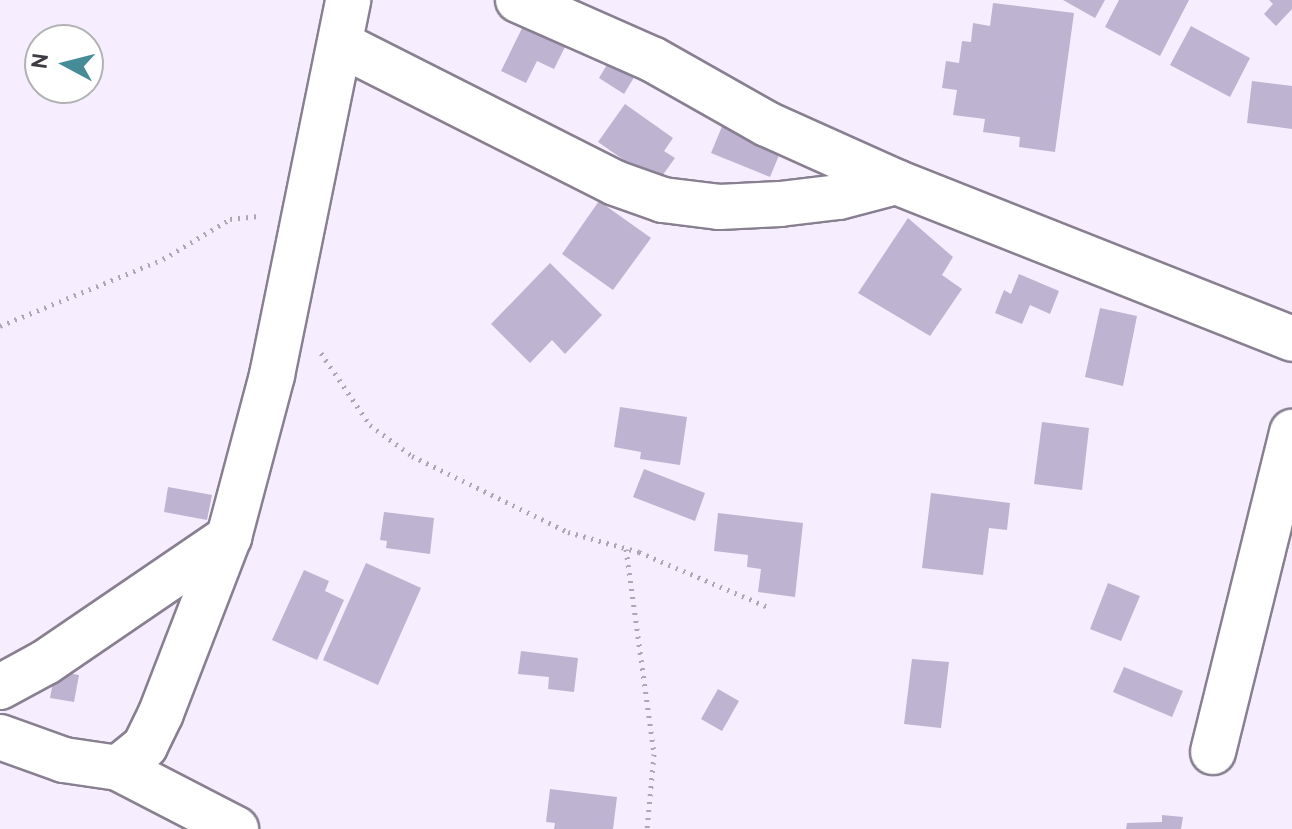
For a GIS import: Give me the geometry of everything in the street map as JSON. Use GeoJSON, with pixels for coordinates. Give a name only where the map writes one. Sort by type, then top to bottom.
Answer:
{"type":"FeatureCollection","features":[{"type":"Feature","properties":{"kind":"street"},"geometry":{"type":"LineString","coordinates":[[118,768],[145,746],[161,713],[229,537],[290,291],[348,0]]}},
{"type":"Feature","properties":{"kind":"street"},"geometry":{"type":"LineString","coordinates":[[518,0],[652,59],[767,124],[896,182],[1292,339]]}},
{"type":"Feature","properties":{"kind":"street"},"geometry":{"type":"LineString","coordinates":[[340,44],[615,183],[663,200],[719,207],[780,204],[839,197],[896,182]]}},
{"type":"Feature","properties":{"kind":"street"},"geometry":{"type":"LineString","coordinates":[[1213,752],[1292,432]]}},
{"type":"Feature","properties":{"kind":"street"},"geometry":{"type":"LineString","coordinates":[[0,687],[46,662],[229,537]]}},
{"type":"Feature","properties":{"kind":"street"},"geometry":{"type":"LineString","coordinates":[[0,737],[64,760],[118,768],[236,829]]}},
{"type":"Feature","properties":{"kind":"path"},"geometry":{"type":"LineString","coordinates":[[0,326],[163,259],[230,219],[304,215]]}},
{"type":"Feature","properties":{"kind":"path"},"geometry":{"type":"LineString","coordinates":[[290,291],[332,374],[370,425],[462,483],[568,532],[626,548],[770,608]]}},
{"type":"Feature","properties":{"kind":"path"},"geometry":{"type":"LineString","coordinates":[[626,548],[654,754],[647,829]]}},
{"type":"Feature","properties":{"kind":"building"},"geometry":{"type":"Polygon","coordinates":[[[1063,0],[1105,0],[1095,18],[1063,0]]]}},
{"type":"Feature","properties":{"kind":"building"},"geometry":{"type":"Polygon","coordinates":[[[1119,0],[1189,0],[1160,56],[1105,27],[1119,0]]]}},
{"type":"Feature","properties":{"kind":"building"},"geometry":{"type":"Polygon","coordinates":[[[1269,0],[1292,0],[1292,9],[1276,26],[1264,14],[1273,4],[1269,0]]]}},
{"type":"Feature","properties":{"kind":"building"},"geometry":{"type":"Polygon","coordinates":[[[993,3],[1074,13],[1055,152],[1019,147],[1020,137],[983,132],[985,119],[953,115],[957,90],[942,88],[946,61],[959,63],[962,41],[971,42],[973,23],[990,26],[993,3]]]}},
{"type":"Feature","properties":{"kind":"building"},"geometry":{"type":"Polygon","coordinates":[[[526,20],[568,41],[554,69],[537,61],[526,83],[501,71],[526,20]]]}},
{"type":"Feature","properties":{"kind":"building"},"geometry":{"type":"Polygon","coordinates":[[[1191,26],[1250,58],[1230,97],[1170,65],[1191,26]]]}},
{"type":"Feature","properties":{"kind":"building"},"geometry":{"type":"Polygon","coordinates":[[[617,48],[642,64],[624,94],[599,78],[617,48]]]}},
{"type":"Feature","properties":{"kind":"building"},"geometry":{"type":"Polygon","coordinates":[[[1252,81],[1292,86],[1292,129],[1247,123],[1252,81]]]}},
{"type":"Feature","properties":{"kind":"building"},"geometry":{"type":"Polygon","coordinates":[[[625,104],[673,138],[664,151],[675,158],[657,183],[598,142],[625,104]]]}},
{"type":"Feature","properties":{"kind":"building"},"geometry":{"type":"Polygon","coordinates":[[[723,124],[782,148],[770,177],[711,153],[723,124]]]}},
{"type":"Feature","properties":{"kind":"building"},"geometry":{"type":"Polygon","coordinates":[[[599,201],[651,238],[613,290],[562,254],[599,201]]]}},
{"type":"Feature","properties":{"kind":"building"},"geometry":{"type":"Polygon","coordinates":[[[908,218],[953,257],[942,275],[962,289],[930,336],[858,293],[908,218]]]}},
{"type":"Feature","properties":{"kind":"building"},"geometry":{"type":"Polygon","coordinates":[[[550,263],[602,315],[565,354],[552,340],[530,363],[491,324],[550,263]]]}},
{"type":"Feature","properties":{"kind":"building"},"geometry":{"type":"Polygon","coordinates":[[[1019,274],[1059,291],[1050,314],[1030,305],[1022,324],[995,313],[1004,290],[1011,294],[1019,274]]]}},
{"type":"Feature","properties":{"kind":"building"},"geometry":{"type":"Polygon","coordinates":[[[1100,308],[1137,316],[1123,386],[1085,377],[1100,308]]]}},
{"type":"Feature","properties":{"kind":"building"},"geometry":{"type":"Polygon","coordinates":[[[620,407],[687,417],[680,465],[640,459],[641,452],[614,447],[620,407]]]}},
{"type":"Feature","properties":{"kind":"building"},"geometry":{"type":"Polygon","coordinates":[[[1042,422],[1089,428],[1082,490],[1034,484],[1042,422]]]}},
{"type":"Feature","properties":{"kind":"building"},"geometry":{"type":"Polygon","coordinates":[[[644,469],[705,493],[695,521],[633,497],[644,469]]]}},
{"type":"Feature","properties":{"kind":"building"},"geometry":{"type":"Polygon","coordinates":[[[168,487],[212,495],[207,520],[164,512],[168,487]]]}},
{"type":"Feature","properties":{"kind":"building"},"geometry":{"type":"Polygon","coordinates":[[[931,493],[1010,503],[1007,530],[989,528],[983,575],[922,568],[931,493]]]}},
{"type":"Feature","properties":{"kind":"building"},"geometry":{"type":"Polygon","coordinates":[[[384,512],[434,518],[430,554],[386,548],[387,541],[380,540],[384,512]]]}},
{"type":"Feature","properties":{"kind":"building"},"geometry":{"type":"Polygon","coordinates":[[[718,513],[803,523],[795,597],[758,592],[761,569],[747,567],[748,555],[714,551],[718,513]]]}},
{"type":"Feature","properties":{"kind":"building"},"geometry":{"type":"Polygon","coordinates":[[[366,563],[421,588],[378,685],[323,660],[366,563]]]}},
{"type":"Feature","properties":{"kind":"building"},"geometry":{"type":"Polygon","coordinates":[[[304,570],[329,581],[325,591],[344,600],[317,660],[272,640],[304,570]]]}},
{"type":"Feature","properties":{"kind":"building"},"geometry":{"type":"Polygon","coordinates":[[[1108,583],[1140,596],[1121,641],[1090,629],[1108,583]]]}},
{"type":"Feature","properties":{"kind":"building"},"geometry":{"type":"Polygon","coordinates":[[[521,651],[578,658],[574,692],[548,689],[549,677],[518,674],[521,651]]]}},
{"type":"Feature","properties":{"kind":"building"},"geometry":{"type":"Polygon","coordinates":[[[912,659],[949,662],[941,728],[904,724],[912,659]]]}},
{"type":"Feature","properties":{"kind":"building"},"geometry":{"type":"Polygon","coordinates":[[[1124,667],[1183,691],[1172,717],[1113,692],[1124,667]]]}},
{"type":"Feature","properties":{"kind":"building"},"geometry":{"type":"Polygon","coordinates":[[[55,671],[79,675],[74,702],[50,698],[55,671]]]}},
{"type":"Feature","properties":{"kind":"building"},"geometry":{"type":"Polygon","coordinates":[[[718,689],[739,701],[722,731],[701,719],[718,689]]]}},
{"type":"Feature","properties":{"kind":"building"},"geometry":{"type":"Polygon","coordinates":[[[550,789],[617,797],[613,829],[554,829],[555,823],[546,822],[550,789]]]}},
{"type":"Feature","properties":{"kind":"building"},"geometry":{"type":"Polygon","coordinates":[[[1162,815],[1183,817],[1181,829],[1126,829],[1127,823],[1162,822],[1162,815]]]}}]}
